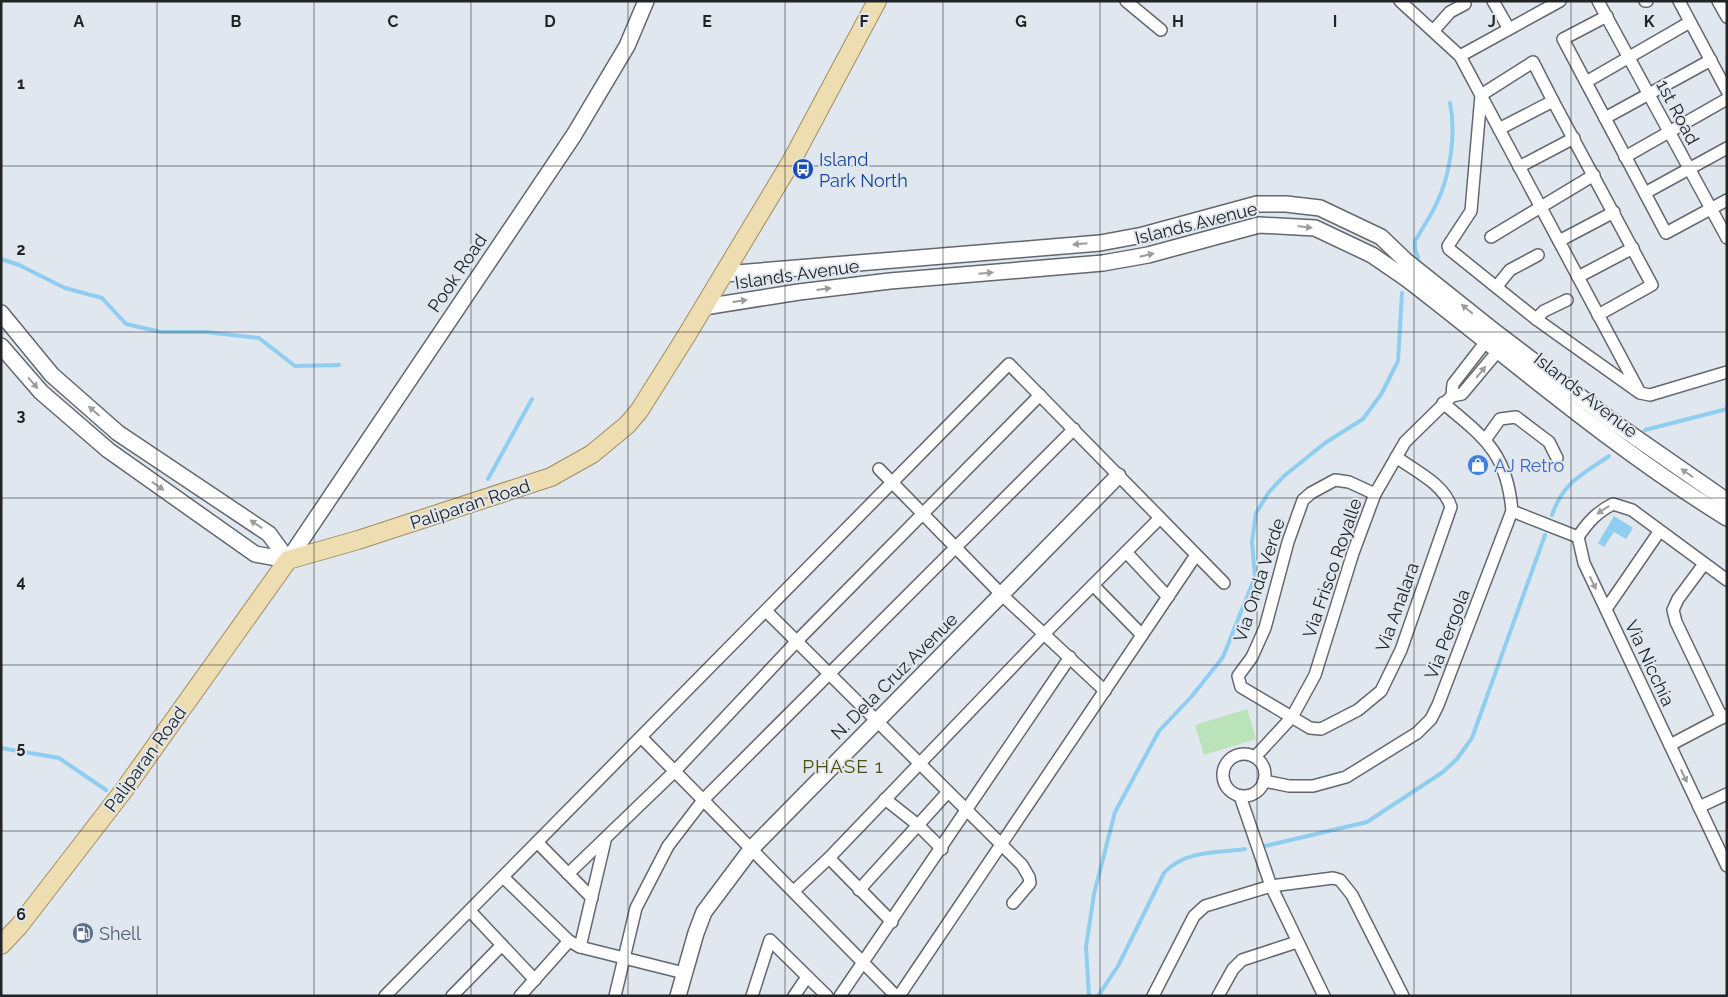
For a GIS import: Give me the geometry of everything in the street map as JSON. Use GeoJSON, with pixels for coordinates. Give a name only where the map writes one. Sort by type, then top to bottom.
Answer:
{"type":"FeatureCollection","features":[{"type":"Feature","properties":{"kind":"main road","name":"Paliparan Road"},"geometry":{"type":"LineString","coordinates":[[1,945],[19,926],[124,790],[288,560],[358,540],[551,477],[585,458],[611,440],[639,411],[704,307],[790,162],[877,1]]}},
{"type":"Feature","properties":{"kind":"street","name":"Pook Road"},"geometry":{"type":"LineString","coordinates":[[288,560],[574,135],[626,46],[646,1]]}},
{"type":"Feature","properties":{"kind":"street"},"geometry":{"type":"LineString","coordinates":[[1126,1],[1161,30]]}},
{"type":"Feature","properties":{"kind":"street"},"geometry":{"type":"LineString","coordinates":[[1400,1],[1434,30],[1460,56],[1640,393]]}},
{"type":"Feature","properties":{"kind":"street"},"geometry":{"type":"LineString","coordinates":[[1493,1],[1509,29]]}},
{"type":"Feature","properties":{"kind":"street"},"geometry":{"type":"LineString","coordinates":[[1460,56],[1560,1]]}},
{"type":"Feature","properties":{"kind":"street","name":"1st Road"},"geometry":{"type":"LineString","coordinates":[[1598,1],[1727,238]]}},
{"type":"Feature","properties":{"kind":"street"},"geometry":{"type":"LineString","coordinates":[[1679,1],[1727,91]]}},
{"type":"Feature","properties":{"kind":"street"},"geometry":{"type":"LineString","coordinates":[[1434,30],[1450,12],[1465,4]]}},
{"type":"Feature","properties":{"kind":"street"},"geometry":{"type":"LineString","coordinates":[[1722,4],[1727,17]]}},
{"type":"Feature","properties":{"kind":"street"},"geometry":{"type":"LineString","coordinates":[[1606,16],[1563,39],[1666,233],[1727,200]]}},
{"type":"Feature","properties":{"kind":"street"},"geometry":{"type":"LineString","coordinates":[[1586,82],[1690,22]]}},
{"type":"Feature","properties":{"kind":"street"},"geometry":{"type":"LineString","coordinates":[[1605,118],[1650,96],[1711,60]]}},
{"type":"Feature","properties":{"kind":"street"},"geometry":{"type":"LineString","coordinates":[[1481,95],[1533,62],[1614,212],[1652,285],[1598,314]]}},
{"type":"Feature","properties":{"kind":"street"},"geometry":{"type":"LineString","coordinates":[[1481,95],[1470,214],[1448,248],[1497,286],[1536,320],[1640,393],[1650,395],[1727,372]]}},
{"type":"Feature","properties":{"kind":"street"},"geometry":{"type":"LineString","coordinates":[[1625,157],[1670,133],[1727,98]]}},
{"type":"Feature","properties":{"kind":"street"},"geometry":{"type":"LineString","coordinates":[[1499,129],[1553,101]]}},
{"type":"Feature","properties":{"kind":"street"},"geometry":{"type":"LineString","coordinates":[[1519,167],[1574,138]]}},
{"type":"Feature","properties":{"kind":"street"},"geometry":{"type":"LineString","coordinates":[[1645,194],[1727,148]]}},
{"type":"Feature","properties":{"kind":"street"},"geometry":{"type":"LineString","coordinates":[[1490,237],[1540,205],[1594,175]]}},
{"type":"Feature","properties":{"kind":"street","name":"Islands Avenue"},"geometry":{"type":"LineString","coordinates":[[724,274],[1100,243],[1143,235],[1257,204],[1286,204],[1320,208],[1382,237],[1496,341],[1620,446],[1686,493],[1727,518]]}},
{"type":"Feature","properties":{"kind":"street"},"geometry":{"type":"LineString","coordinates":[[1559,241],[1614,212]]}},
{"type":"Feature","properties":{"kind":"street","name":"Islands Avenue"},"geometry":{"type":"LineString","coordinates":[[704,307],[799,292],[881,282],[1103,263],[1148,255],[1260,225],[1316,228],[1372,255],[1407,278],[1727,501]]}},
{"type":"Feature","properties":{"kind":"street"},"geometry":{"type":"LineString","coordinates":[[1578,276],[1633,248]]}},
{"type":"Feature","properties":{"kind":"street"},"geometry":{"type":"LineString","coordinates":[[1497,286],[1510,270],[1538,255]]}},
{"type":"Feature","properties":{"kind":"street"},"geometry":{"type":"LineString","coordinates":[[1536,320],[1544,311],[1567,300]]}},
{"type":"Feature","properties":{"kind":"street"},"geometry":{"type":"LineString","coordinates":[[3,316],[52,375],[118,433],[269,534],[288,560]]}},
{"type":"Feature","properties":{"kind":"street","name":"Via Frisco Royalle"},"geometry":{"type":"LineString","coordinates":[[1255,757],[1292,717],[1315,675],[1353,553],[1375,494],[1396,457],[1405,442],[1448,399],[1453,384],[1496,341]]}},
{"type":"Feature","properties":{"kind":"street"},"geometry":{"type":"LineString","coordinates":[[1,346],[41,392],[108,450],[255,554],[288,560]]}},
{"type":"Feature","properties":{"kind":"street"},"geometry":{"type":"LineString","coordinates":[[386,996],[1010,364],[1224,583]]}},
{"type":"Feature","properties":{"kind":"street"},"geometry":{"type":"LineString","coordinates":[[568,874],[605,841],[674,771],[797,641],[1040,395]]}},
{"type":"Feature","properties":{"kind":"street","name":"Via Pergola"},"geometry":{"type":"LineString","coordinates":[[1264,781],[1289,786],[1313,786],[1346,777],[1417,733],[1431,719],[1512,511],[1510,486],[1499,457],[1448,399]]}},
{"type":"Feature","properties":{"kind":"street"},"geometry":{"type":"LineString","coordinates":[[1485,440],[1500,419],[1516,417],[1548,442],[1557,458]]}},
{"type":"Feature","properties":{"kind":"street"},"geometry":{"type":"LineString","coordinates":[[615,996],[636,908],[668,846],[704,799],[1074,429]]}},
{"type":"Feature","properties":{"kind":"street"},"geometry":{"type":"LineString","coordinates":[[108,450],[118,433]]}},
{"type":"Feature","properties":{"kind":"street","name":"Via Analara"},"geometry":{"type":"LineString","coordinates":[[1292,717],[1310,728],[1321,729],[1358,710],[1381,692],[1401,650],[1451,507],[1447,497],[1435,485],[1396,457]]}},
{"type":"Feature","properties":{"kind":"street"},"geometry":{"type":"LineString","coordinates":[[880,469],[921,514],[1002,595],[1104,691]]}},
{"type":"Feature","properties":{"kind":"street","name":"N. Dela Cruz Avenue"},"geometry":{"type":"LineString","coordinates":[[678,996],[704,912],[752,848],[1118,476]]}},
{"type":"Feature","properties":{"kind":"street","name":"Via Onda Verde"},"geometry":{"type":"LineString","coordinates":[[1292,717],[1241,687],[1238,676],[1252,657],[1265,628],[1288,542],[1304,500],[1311,493],[1335,480],[1350,482],[1375,494]]}},
{"type":"Feature","properties":{"kind":"street"},"geometry":{"type":"LineString","coordinates":[[1512,511],[1578,537],[1600,510],[1613,504],[1632,510],[1659,532],[1727,580]]}},
{"type":"Feature","properties":{"kind":"street"},"geometry":{"type":"LineString","coordinates":[[795,890],[829,858],[1043,635],[1160,518]]}},
{"type":"Feature","properties":{"kind":"street"},"geometry":{"type":"LineString","coordinates":[[1606,609],[1659,532]]}},
{"type":"Feature","properties":{"kind":"street","name":"Via Nicchia"},"geometry":{"type":"LineString","coordinates":[[1578,537],[1584,563],[1727,866]]}},
{"type":"Feature","properties":{"kind":"street"},"geometry":{"type":"LineString","coordinates":[[1126,552],[1168,597]]}},
{"type":"Feature","properties":{"kind":"street"},"geometry":{"type":"LineString","coordinates":[[641,737],[795,890],[863,964],[898,996],[1196,555]]}},
{"type":"Feature","properties":{"kind":"street"},"geometry":{"type":"LineString","coordinates":[[1670,745],[1724,717],[1676,622],[1673,610],[1678,599],[1704,564]]}},
{"type":"Feature","properties":{"kind":"street"},"geometry":{"type":"LineString","coordinates":[[1093,585],[1142,635]]}},
{"type":"Feature","properties":{"kind":"street"},"geometry":{"type":"LineString","coordinates":[[766,611],[877,720],[919,765],[1022,865],[1030,880],[1027,888],[1013,904]]}},
{"type":"Feature","properties":{"kind":"street"},"geometry":{"type":"LineString","coordinates":[[840,996],[942,849],[1070,657]]}},
{"type":"Feature","properties":{"kind":"street"},"geometry":{"type":"LineString","coordinates":[[1240,796],[1252,794],[1261,787],[1264,781],[1264,768],[1255,757],[1238,755],[1224,766],[1223,776],[1226,786],[1240,796],[1271,886],[1324,996]]}},
{"type":"Feature","properties":{"kind":"street"},"geometry":{"type":"LineString","coordinates":[[859,890],[948,792]]}},
{"type":"Feature","properties":{"kind":"street"},"geometry":{"type":"LineString","coordinates":[[1699,807],[1727,794]]}},
{"type":"Feature","properties":{"kind":"street"},"geometry":{"type":"LineString","coordinates":[[885,799],[918,825],[942,849]]}},
{"type":"Feature","properties":{"kind":"street"},"geometry":{"type":"LineString","coordinates":[[580,947],[605,841]]}},
{"type":"Feature","properties":{"kind":"street"},"geometry":{"type":"LineString","coordinates":[[537,842],[592,898]]}},
{"type":"Feature","properties":{"kind":"street"},"geometry":{"type":"LineString","coordinates":[[829,858],[892,922]]}},
{"type":"Feature","properties":{"kind":"street"},"geometry":{"type":"LineString","coordinates":[[503,877],[569,941],[580,947],[684,973]]}},
{"type":"Feature","properties":{"kind":"street"},"geometry":{"type":"LineString","coordinates":[[1153,996],[1194,916],[1205,906],[1271,886],[1333,878],[1340,880],[1352,895],[1403,996]]}},
{"type":"Feature","properties":{"kind":"street"},"geometry":{"type":"LineString","coordinates":[[470,911],[535,980]]}},
{"type":"Feature","properties":{"kind":"street"},"geometry":{"type":"LineString","coordinates":[[752,996],[770,940],[827,996]]}},
{"type":"Feature","properties":{"kind":"street"},"geometry":{"type":"LineString","coordinates":[[520,996],[569,941]]}},
{"type":"Feature","properties":{"kind":"street"},"geometry":{"type":"LineString","coordinates":[[1218,996],[1227,978],[1242,960],[1297,942]]}},
{"type":"Feature","properties":{"kind":"street"},"geometry":{"type":"LineString","coordinates":[[452,996],[502,945]]}},
{"type":"Feature","properties":{"kind":"street"},"geometry":{"type":"LineString","coordinates":[[794,996],[807,977]]}},
{"type":"Feature","properties":{"kind":"green space"},"geometry":{"type":"Polygon","coordinates":[[[1247,709],[1256,739],[1204,755],[1195,725],[1247,709]]]}},
{"type":"Feature","properties":{"kind":"water"},"geometry":{"type":"Polygon","coordinates":[[[1614,516],[1633,528],[1626,539],[1614,532],[1604,547],[1598,543],[1614,516]]]}},
{"type":"Feature","properties":{"kind":"waterway"},"geometry":{"type":"LineString","coordinates":[[1418,258],[1415,241],[1437,204],[1447,175],[1452,138],[1450,103]]}},
{"type":"Feature","properties":{"kind":"waterway"},"geometry":{"type":"LineString","coordinates":[[1,259],[19,265],[65,288],[102,298],[126,324],[161,332],[206,332],[259,338],[295,366],[339,365]]}},
{"type":"Feature","properties":{"kind":"waterway"},"geometry":{"type":"LineString","coordinates":[[1089,996],[1086,947],[1094,894],[1115,812],[1159,731],[1192,696],[1223,657],[1255,577],[1252,542],[1256,513],[1269,492],[1284,476],[1325,443],[1363,419],[1382,393],[1398,361],[1402,293]]}},
{"type":"Feature","properties":{"kind":"waterway"},"geometry":{"type":"LineString","coordinates":[[488,479],[532,399]]}},
{"type":"Feature","properties":{"kind":"waterway"},"geometry":{"type":"LineString","coordinates":[[1645,430],[1727,409]]}},
{"type":"Feature","properties":{"kind":"waterway"},"geometry":{"type":"LineString","coordinates":[[1552,515],[1556,504],[1568,487],[1582,474],[1609,456]]}},
{"type":"Feature","properties":{"kind":"waterway"},"geometry":{"type":"LineString","coordinates":[[1265,846],[1367,822],[1443,772],[1457,759],[1472,738],[1545,535]]}},
{"type":"Feature","properties":{"kind":"waterway"},"geometry":{"type":"LineString","coordinates":[[1,748],[59,758],[106,790]]}},
{"type":"Feature","properties":{"kind":"waterway"},"geometry":{"type":"LineString","coordinates":[[1098,996],[1118,966],[1164,873],[1172,866],[1191,856],[1245,849]]}},
{"type":"Feature","properties":{"kind":"place","name":"Island Park North"},"geometry":{"type":"Point","coordinates":[803,169]}},
{"type":"Feature","properties":{"kind":"place","name":"AJ Retro"},"geometry":{"type":"Point","coordinates":[1478,465]}},
{"type":"Feature","properties":{"kind":"place","name":"Shell"},"geometry":{"type":"Point","coordinates":[83,933]}},
{"type":"Feature","properties":{"kind":"district","name":"PHASE 1"},"geometry":{"type":"Point","coordinates":[843,766]}}]}
